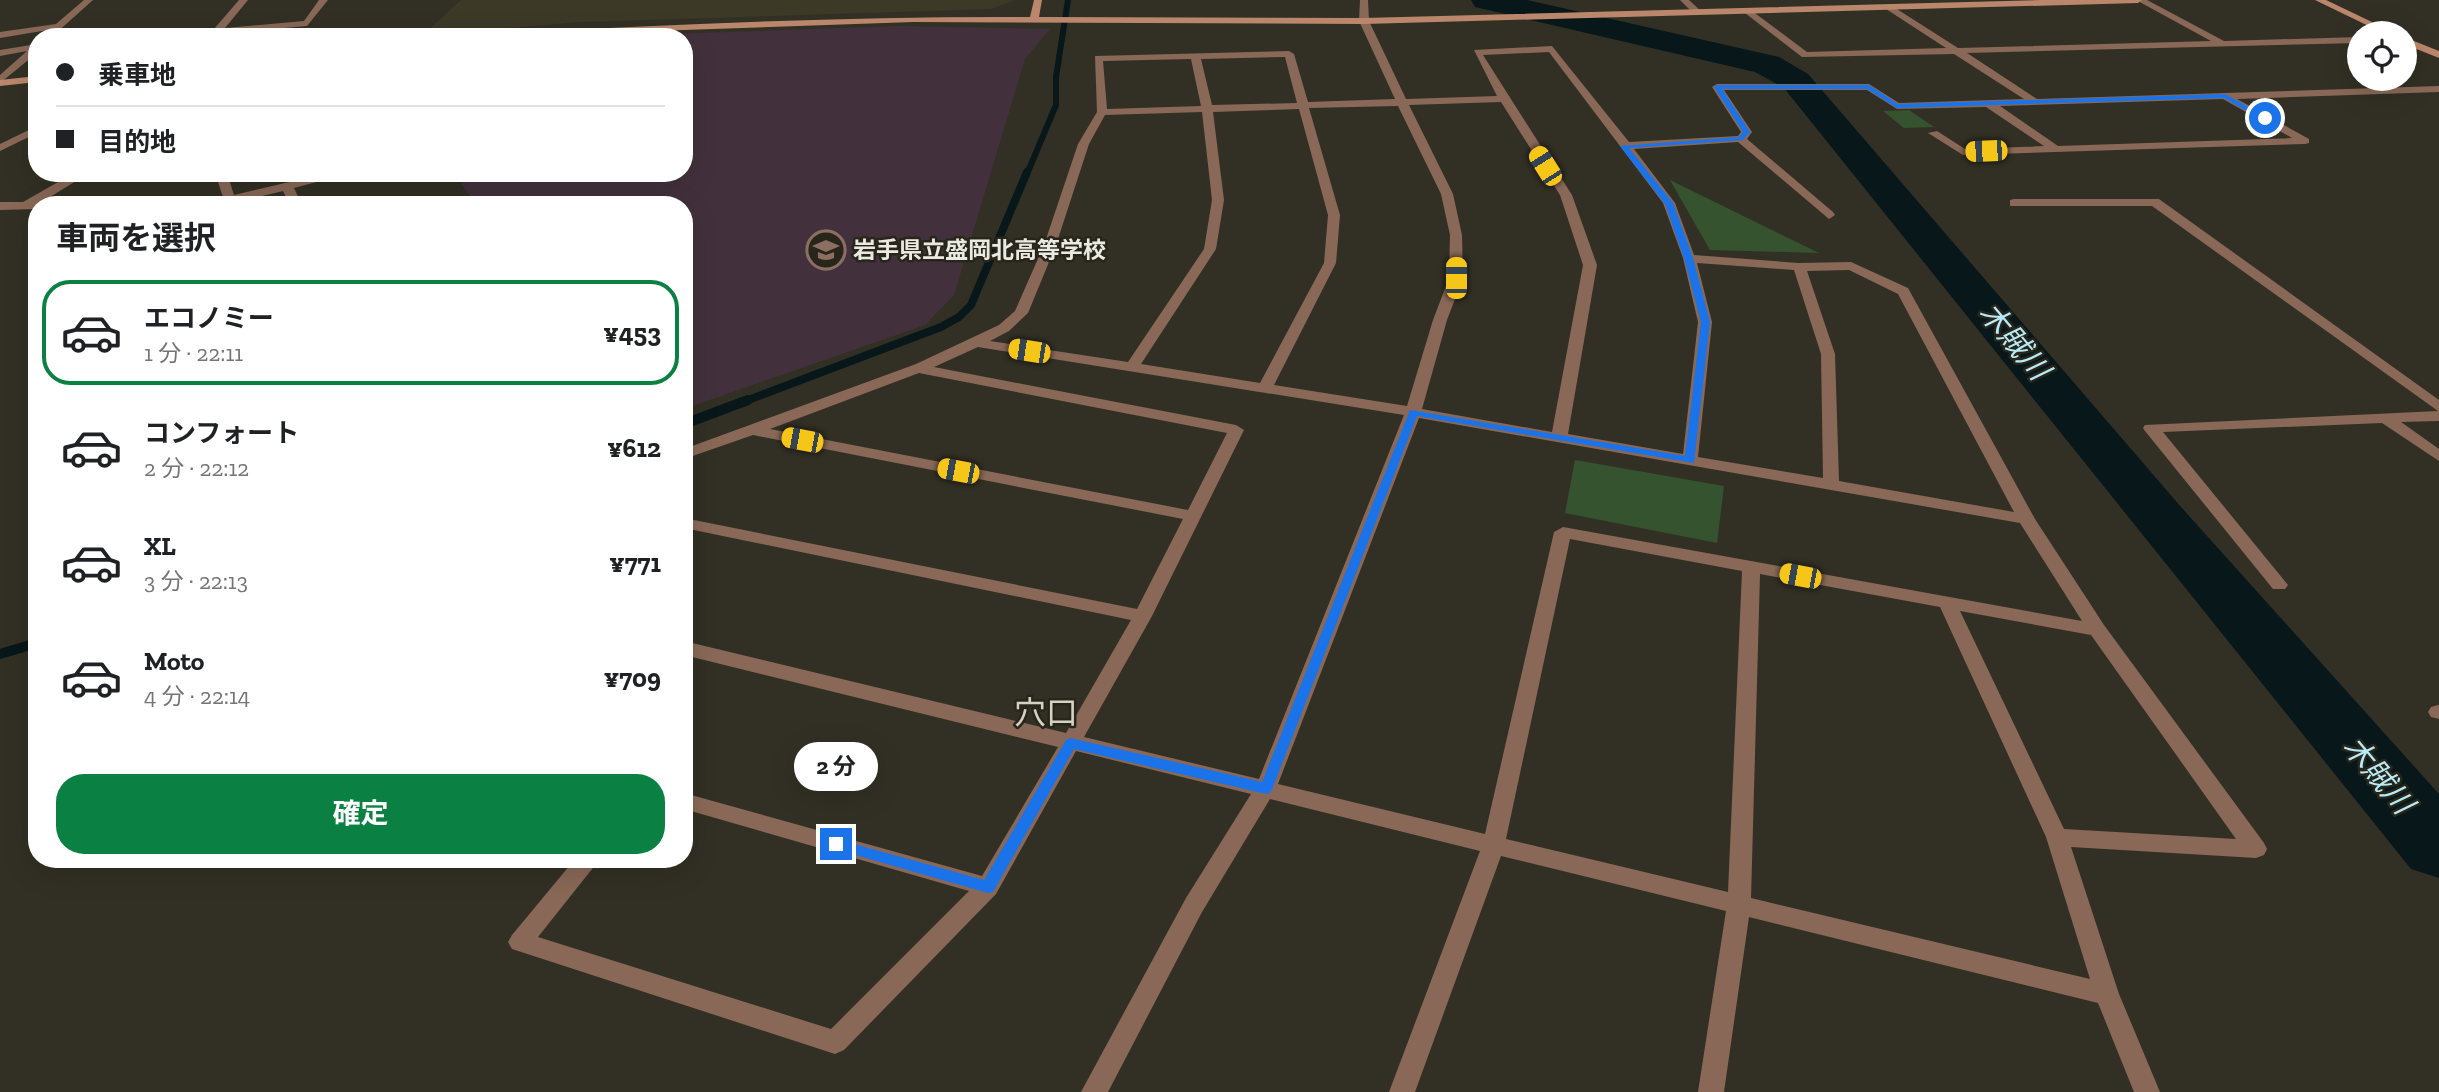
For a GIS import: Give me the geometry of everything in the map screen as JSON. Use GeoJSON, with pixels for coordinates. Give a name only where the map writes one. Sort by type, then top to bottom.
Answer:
{"type":"FeatureCollection","features":[{"type":"Feature","properties":{"kind":"street"},"geometry":{"type":"LineString","coordinates":[[46,28],[59,26],[89,0]]}},
{"type":"Feature","properties":{"kind":"street"},"geometry":{"type":"LineString","coordinates":[[220,28],[244,0]]}},
{"type":"Feature","properties":{"kind":"street"},"geometry":{"type":"LineString","coordinates":[[265,28],[307,23],[324,0]]}},
{"type":"Feature","properties":{"kind":"street"},"geometry":{"type":"LineString","coordinates":[[1034,19],[1038,0]]}},
{"type":"Feature","properties":{"kind":"street"},"geometry":{"type":"LineString","coordinates":[[1094,1092],[1194,905],[1266,788],[1413,412],[1440,320],[1456,278],[1456,235],[1447,194],[1364,21],[1364,0]]}},
{"type":"Feature","properties":{"kind":"street"},"geometry":{"type":"LineString","coordinates":[[1684,0],[1698,13]]}},
{"type":"Feature","properties":{"kind":"street"},"geometry":{"type":"LineString","coordinates":[[1920,0],[1929,6]]}},
{"type":"Feature","properties":{"kind":"street"},"geometry":{"type":"LineString","coordinates":[[656,28],[733,24],[1034,19],[1364,21],[2139,0],[2224,44]]}},
{"type":"Feature","properties":{"kind":"street"},"geometry":{"type":"LineString","coordinates":[[2319,0],[2364,21]]}},
{"type":"Feature","properties":{"kind":"street"},"geometry":{"type":"LineString","coordinates":[[1889,7],[2035,102]]}},
{"type":"Feature","properties":{"kind":"street"},"geometry":{"type":"LineString","coordinates":[[1748,11],[1805,55],[2347,40]]}},
{"type":"Feature","properties":{"kind":"street"},"geometry":{"type":"LineString","coordinates":[[0,35],[28,31]]}},
{"type":"Feature","properties":{"kind":"street"},"geometry":{"type":"LineString","coordinates":[[2417,46],[2439,55]]}},
{"type":"Feature","properties":{"kind":"street"},"geometry":{"type":"LineString","coordinates":[[0,53],[28,49]]}},
{"type":"Feature","properties":{"kind":"street"},"geometry":{"type":"LineString","coordinates":[[1559,438],[1590,265],[1566,195],[1477,52],[1552,49],[1669,203],[1689,258],[1705,322],[1690,460]]}},
{"type":"Feature","properties":{"kind":"street"},"geometry":{"type":"LineString","coordinates":[[1102,112],[1098,58],[1289,54],[1334,215],[1331,263],[1265,389]]}},
{"type":"Feature","properties":{"kind":"street"},"geometry":{"type":"LineString","coordinates":[[0,82],[28,56]]}},
{"type":"Feature","properties":{"kind":"street"},"geometry":{"type":"LineString","coordinates":[[1132,367],[1210,249],[1218,200],[1207,107],[1195,56]]}},
{"type":"Feature","properties":{"kind":"street"},"geometry":{"type":"LineString","coordinates":[[0,82],[28,80]]}},
{"type":"Feature","properties":{"kind":"street"},"geometry":{"type":"LineString","coordinates":[[1741,139],[1747,132],[1717,87],[1869,87],[1897,106],[2439,89]]}},
{"type":"Feature","properties":{"kind":"street"},"geometry":{"type":"LineString","coordinates":[[1933,133],[1963,152],[2305,141],[2225,96]]}},
{"type":"Feature","properties":{"kind":"street"},"geometry":{"type":"LineString","coordinates":[[693,451],[917,368],[978,342],[1020,317],[1065,204],[1089,126],[1102,112],[1504,99]]}},
{"type":"Feature","properties":{"kind":"street"},"geometry":{"type":"LineString","coordinates":[[1988,103],[2056,149]]}},
{"type":"Feature","properties":{"kind":"street"},"geometry":{"type":"LineString","coordinates":[[0,148],[28,134]]}},
{"type":"Feature","properties":{"kind":"street"},"geometry":{"type":"LineString","coordinates":[[1624,146],[1741,139],[1829,215]]}},
{"type":"Feature","properties":{"kind":"street"},"geometry":{"type":"LineString","coordinates":[[47,196],[68,182]]}},
{"type":"Feature","properties":{"kind":"street"},"geometry":{"type":"LineString","coordinates":[[248,196],[307,182]]}},
{"type":"Feature","properties":{"kind":"street"},"geometry":{"type":"LineString","coordinates":[[287,187],[292,196]]}},
{"type":"Feature","properties":{"kind":"street"},"geometry":{"type":"LineString","coordinates":[[2014,203],[2155,202],[2439,407]]}},
{"type":"Feature","properties":{"kind":"street"},"geometry":{"type":"LineString","coordinates":[[0,205],[28,207]]}},
{"type":"Feature","properties":{"kind":"street"},"geometry":{"type":"LineString","coordinates":[[1689,258],[1799,267],[1851,266],[1903,291],[2026,519],[2097,630],[2256,849],[2057,837]]}},
{"type":"Feature","properties":{"kind":"street"},"geometry":{"type":"LineString","coordinates":[[1799,267],[1828,354],[1831,485]]}},
{"type":"Feature","properties":{"kind":"street"},"geometry":{"type":"LineString","coordinates":[[978,342],[1413,412],[2026,519]]}},
{"type":"Feature","properties":{"kind":"street"},"geometry":{"type":"LineString","coordinates":[[582,868],[520,942],[835,1042],[988,887],[1143,616],[1236,430],[917,368]]}},
{"type":"Feature","properties":{"kind":"street"},"geometry":{"type":"LineString","coordinates":[[2279,585],[2151,428],[2439,416]]}},
{"type":"Feature","properties":{"kind":"street"},"geometry":{"type":"LineString","coordinates":[[2385,418],[2439,456]]}},
{"type":"Feature","properties":{"kind":"street"},"geometry":{"type":"LineString","coordinates":[[750,430],[1193,516]]}},
{"type":"Feature","properties":{"kind":"street"},"geometry":{"type":"LineString","coordinates":[[693,525],[1143,616]]}},
{"type":"Feature","properties":{"kind":"street"},"geometry":{"type":"LineString","coordinates":[[1402,1092],[1494,844],[1563,532],[2097,630]]}},
{"type":"Feature","properties":{"kind":"street"},"geometry":{"type":"LineString","coordinates":[[1712,1092],[1738,904],[1751,567]]}},
{"type":"Feature","properties":{"kind":"street"},"geometry":{"type":"LineString","coordinates":[[1947,603],[2057,837],[2107,994],[2147,1092]]}},
{"type":"Feature","properties":{"kind":"street"},"geometry":{"type":"LineString","coordinates":[[693,650],[2107,994]]}},
{"type":"Feature","properties":{"kind":"street"},"geometry":{"type":"LineString","coordinates":[[693,805],[988,887]]}},
{"type":"Feature","properties":{"kind":"shaded area"},"geometry":{"type":"Polygon","coordinates":[[[461,0],[1015,0],[991,9],[581,22],[508,28],[431,28],[461,0]]]}},
{"type":"Feature","properties":{"kind":"shaded area","name":"岩手県立盛岡北高等学校"},"geometry":{"type":"Polygon","coordinates":[[[900,26],[1050,29],[1025,59],[954,295],[925,325],[693,406],[693,196],[470,196],[460,182],[693,182],[693,33],[900,26]]]}},
{"type":"Feature","properties":{"kind":"green space"},"geometry":{"type":"Polygon","coordinates":[[[1909,110],[1934,127],[1904,128],[1883,111],[1909,110]]]}},
{"type":"Feature","properties":{"kind":"green space"},"geometry":{"type":"Polygon","coordinates":[[[1670,180],[1819,253],[1710,250],[1670,180]]]}},
{"type":"Feature","properties":{"kind":"green space"},"geometry":{"type":"Polygon","coordinates":[[[1575,460],[1724,486],[1717,543],[1565,513],[1575,460]]]}},
{"type":"Feature","properties":{"kind":"waterway"},"geometry":{"type":"LineString","coordinates":[[1027,174],[1056,105],[1056,77],[1068,0]]}},
{"type":"Feature","properties":{"kind":"waterway","name":"木賊川"},"geometry":{"type":"LineString","coordinates":[[1486,0],[1767,64],[1796,81],[2160,520],[2439,847]]}},
{"type":"Feature","properties":{"kind":"waterway"},"geometry":{"type":"LineString","coordinates":[[743,402],[941,327],[959,317],[971,305],[1027,172]]}},
{"type":"Feature","properties":{"kind":"waterway"},"geometry":{"type":"LineString","coordinates":[[693,421],[748,400]]}},
{"type":"Feature","properties":{"kind":"waterway"},"geometry":{"type":"LineString","coordinates":[[0,654],[28,646]]}},
{"type":"Feature","properties":{"kind":"place","name":"岩手県立盛岡北高等学校"},"geometry":{"type":"Point","coordinates":[826,250]}},
{"type":"Feature","properties":{"kind":"district","name":"穴口"},"geometry":{"type":"Point","coordinates":[1046,713]}},
{"type":"Feature","properties":{"kind":"route"},"geometry":{"type":"LineString","coordinates":[[836,844],[988,887],[1070,743],[1266,788],[1413,412],[1690,460],[1705,322],[1689,258],[1669,203],[1624,146],[1741,139],[1747,132],[1717,87],[1869,87],[1897,106],[2225,96],[2265,118]]}}]}
